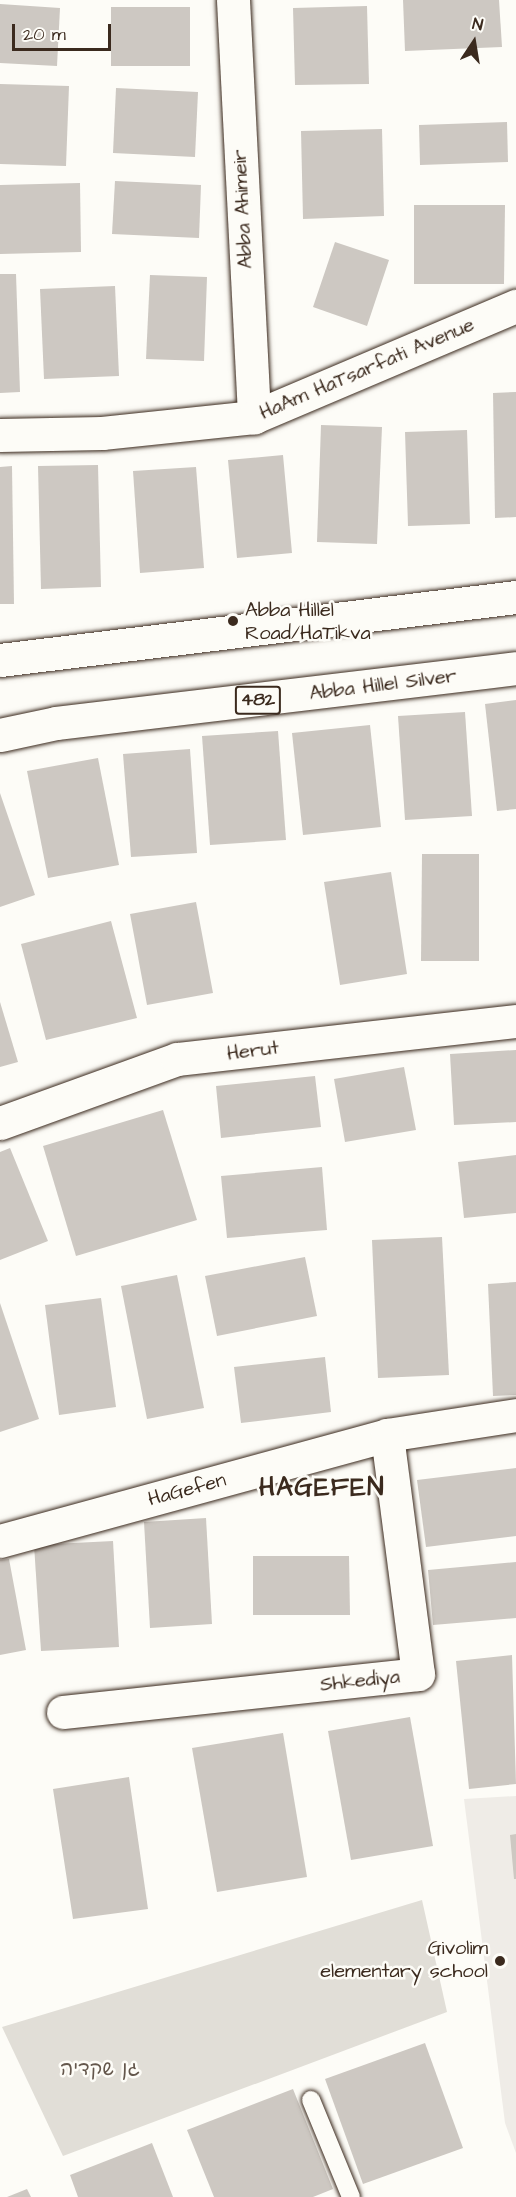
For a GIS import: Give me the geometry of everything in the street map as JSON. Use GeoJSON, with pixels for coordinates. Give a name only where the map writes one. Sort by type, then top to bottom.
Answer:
{"type":"FeatureCollection","features":[{"type":"Feature","properties":{"kind":"street","name":"Abba Ahimeir"},"geometry":{"type":"LineString","coordinates":[[233,0],[254,417]]}},
{"type":"Feature","properties":{"kind":"street","name":"HaAm HaTsarfati Avenue"},"geometry":{"type":"LineString","coordinates":[[0,435],[102,434],[254,417],[516,306]]}},
{"type":"Feature","properties":{"kind":"street"},"geometry":{"type":"LineString","coordinates":[[0,660],[516,597]]}},
{"type":"Feature","properties":{"kind":"street","name":"Abba Hillel Silver"},"geometry":{"type":"LineString","coordinates":[[0,735],[56,723],[516,668]]}},
{"type":"Feature","properties":{"kind":"street","name":"Herut"},"geometry":{"type":"LineString","coordinates":[[0,1123],[177,1059],[516,1021]]}},
{"type":"Feature","properties":{"kind":"street","name":"HaGefen"},"geometry":{"type":"LineString","coordinates":[[0,1541],[387,1435],[516,1415]]}},
{"type":"Feature","properties":{"kind":"street","name":"Shkediya"},"geometry":{"type":"LineString","coordinates":[[63,1712],[418,1674],[387,1435]]}},
{"type":"Feature","properties":{"kind":"lane"},"geometry":{"type":"LineString","coordinates":[[311,2100],[351,2197]]}},
{"type":"Feature","properties":{"kind":"shaded area","name":"Givolim elementary school"},"geometry":{"type":"Polygon","coordinates":[[[516,1796],[516,2153],[505,2123],[464,1799],[516,1796]]]}},
{"type":"Feature","properties":{"kind":"green space","name":"גן שקדיה"},"geometry":{"type":"Polygon","coordinates":[[[422,1900],[447,2012],[63,2156],[2,2027],[422,1900]]]}},
{"type":"Feature","properties":{"kind":"building"},"geometry":{"type":"Polygon","coordinates":[[[403,0],[499,0],[502,47],[405,51],[403,0]]]}},
{"type":"Feature","properties":{"kind":"building"},"geometry":{"type":"Polygon","coordinates":[[[0,4],[60,8],[57,66],[0,63],[0,4]]]}},
{"type":"Feature","properties":{"kind":"building"},"geometry":{"type":"Polygon","coordinates":[[[367,6],[369,84],[295,85],[293,8],[367,6]]]}},
{"type":"Feature","properties":{"kind":"building"},"geometry":{"type":"Polygon","coordinates":[[[111,7],[190,7],[190,66],[111,66],[111,7]]]}},
{"type":"Feature","properties":{"kind":"building"},"geometry":{"type":"Polygon","coordinates":[[[0,84],[69,86],[66,166],[0,164],[0,84]]]}},
{"type":"Feature","properties":{"kind":"building"},"geometry":{"type":"Polygon","coordinates":[[[116,88],[198,92],[195,157],[113,153],[116,88]]]}},
{"type":"Feature","properties":{"kind":"building"},"geometry":{"type":"Polygon","coordinates":[[[507,122],[508,162],[420,165],[419,125],[507,122]]]}},
{"type":"Feature","properties":{"kind":"building"},"geometry":{"type":"Polygon","coordinates":[[[382,129],[384,216],[303,219],[301,131],[382,129]]]}},
{"type":"Feature","properties":{"kind":"building"},"geometry":{"type":"Polygon","coordinates":[[[115,181],[201,185],[199,238],[112,234],[115,181]]]}},
{"type":"Feature","properties":{"kind":"building"},"geometry":{"type":"Polygon","coordinates":[[[80,183],[81,252],[0,254],[0,185],[80,183]]]}},
{"type":"Feature","properties":{"kind":"building"},"geometry":{"type":"Polygon","coordinates":[[[414,205],[505,205],[504,284],[414,284],[414,205]]]}},
{"type":"Feature","properties":{"kind":"building"},"geometry":{"type":"Polygon","coordinates":[[[335,242],[389,260],[367,326],[313,307],[335,242]]]}},
{"type":"Feature","properties":{"kind":"building"},"geometry":{"type":"Polygon","coordinates":[[[0,274],[16,274],[20,392],[0,393],[0,274]]]}},
{"type":"Feature","properties":{"kind":"building"},"geometry":{"type":"Polygon","coordinates":[[[150,275],[207,277],[204,361],[146,359],[150,275]]]}},
{"type":"Feature","properties":{"kind":"building"},"geometry":{"type":"Polygon","coordinates":[[[115,286],[119,376],[44,379],[40,289],[115,286]]]}},
{"type":"Feature","properties":{"kind":"building"},"geometry":{"type":"Polygon","coordinates":[[[516,392],[516,517],[495,518],[493,393],[516,392]]]}},
{"type":"Feature","properties":{"kind":"building"},"geometry":{"type":"Polygon","coordinates":[[[321,425],[382,427],[377,544],[317,542],[321,425]]]}},
{"type":"Feature","properties":{"kind":"building"},"geometry":{"type":"Polygon","coordinates":[[[467,430],[470,524],[408,526],[405,432],[467,430]]]}},
{"type":"Feature","properties":{"kind":"building"},"geometry":{"type":"Polygon","coordinates":[[[283,455],[292,553],[237,558],[228,460],[283,455]]]}},
{"type":"Feature","properties":{"kind":"building"},"geometry":{"type":"Polygon","coordinates":[[[98,465],[101,587],[41,589],[38,466],[98,465]]]}},
{"type":"Feature","properties":{"kind":"building"},"geometry":{"type":"Polygon","coordinates":[[[12,466],[14,604],[0,604],[0,467],[12,466]]]}},
{"type":"Feature","properties":{"kind":"building"},"geometry":{"type":"Polygon","coordinates":[[[196,467],[204,568],[140,573],[133,471],[196,467]]]}},
{"type":"Feature","properties":{"kind":"building"},"geometry":{"type":"Polygon","coordinates":[[[516,700],[516,809],[497,811],[485,704],[516,700]]]}},
{"type":"Feature","properties":{"kind":"building"},"geometry":{"type":"Polygon","coordinates":[[[465,712],[472,816],[405,820],[398,716],[465,712]]]}},
{"type":"Feature","properties":{"kind":"building"},"geometry":{"type":"Polygon","coordinates":[[[370,725],[381,827],[303,835],[292,733],[370,725]]]}},
{"type":"Feature","properties":{"kind":"building"},"geometry":{"type":"Polygon","coordinates":[[[278,731],[286,840],[210,845],[202,736],[278,731]]]}},
{"type":"Feature","properties":{"kind":"building"},"geometry":{"type":"Polygon","coordinates":[[[190,749],[197,853],[131,857],[123,754],[190,749]]]}},
{"type":"Feature","properties":{"kind":"building"},"geometry":{"type":"Polygon","coordinates":[[[98,758],[119,865],[48,878],[27,771],[98,758]]]}},
{"type":"Feature","properties":{"kind":"building"},"geometry":{"type":"Polygon","coordinates":[[[0,793],[35,895],[0,907],[0,793]]]}},
{"type":"Feature","properties":{"kind":"building"},"geometry":{"type":"Polygon","coordinates":[[[422,854],[479,854],[479,961],[421,961],[422,854]]]}},
{"type":"Feature","properties":{"kind":"building"},"geometry":{"type":"Polygon","coordinates":[[[391,872],[407,974],[340,985],[324,882],[391,872]]]}},
{"type":"Feature","properties":{"kind":"building"},"geometry":{"type":"Polygon","coordinates":[[[196,902],[213,993],[147,1005],[130,914],[196,902]]]}},
{"type":"Feature","properties":{"kind":"building"},"geometry":{"type":"Polygon","coordinates":[[[111,921],[137,1018],[46,1040],[21,944],[111,921]]]}},
{"type":"Feature","properties":{"kind":"building"},"geometry":{"type":"Polygon","coordinates":[[[0,1002],[18,1062],[0,1067],[0,1002]]]}},
{"type":"Feature","properties":{"kind":"building"},"geometry":{"type":"Polygon","coordinates":[[[516,1050],[516,1122],[454,1125],[450,1054],[516,1050]]]}},
{"type":"Feature","properties":{"kind":"building"},"geometry":{"type":"Polygon","coordinates":[[[404,1067],[416,1130],[345,1142],[334,1079],[404,1067]]]}},
{"type":"Feature","properties":{"kind":"building"},"geometry":{"type":"Polygon","coordinates":[[[315,1076],[321,1127],[221,1138],[216,1086],[315,1076]]]}},
{"type":"Feature","properties":{"kind":"building"},"geometry":{"type":"Polygon","coordinates":[[[163,1110],[197,1220],[76,1256],[43,1146],[163,1110]]]}},
{"type":"Feature","properties":{"kind":"building"},"geometry":{"type":"Polygon","coordinates":[[[10,1148],[48,1241],[0,1260],[0,1152],[10,1148]]]}},
{"type":"Feature","properties":{"kind":"building"},"geometry":{"type":"Polygon","coordinates":[[[516,1155],[516,1213],[464,1218],[458,1162],[516,1155]]]}},
{"type":"Feature","properties":{"kind":"building"},"geometry":{"type":"Polygon","coordinates":[[[322,1167],[327,1230],[227,1238],[221,1176],[322,1167]]]}},
{"type":"Feature","properties":{"kind":"building"},"geometry":{"type":"Polygon","coordinates":[[[442,1237],[449,1375],[378,1378],[372,1240],[442,1237]]]}},
{"type":"Feature","properties":{"kind":"building"},"geometry":{"type":"Polygon","coordinates":[[[305,1257],[317,1316],[217,1336],[205,1276],[305,1257]]]}},
{"type":"Feature","properties":{"kind":"building"},"geometry":{"type":"Polygon","coordinates":[[[177,1275],[204,1408],[147,1419],[121,1286],[177,1275]]]}},
{"type":"Feature","properties":{"kind":"building"},"geometry":{"type":"Polygon","coordinates":[[[516,1282],[516,1395],[493,1396],[488,1284],[516,1282]]]}},
{"type":"Feature","properties":{"kind":"building"},"geometry":{"type":"Polygon","coordinates":[[[101,1298],[116,1407],[59,1415],[45,1305],[101,1298]]]}},
{"type":"Feature","properties":{"kind":"building"},"geometry":{"type":"Polygon","coordinates":[[[0,1303],[39,1419],[0,1432],[0,1303]]]}},
{"type":"Feature","properties":{"kind":"building"},"geometry":{"type":"Polygon","coordinates":[[[325,1357],[331,1412],[241,1423],[234,1367],[325,1357]]]}},
{"type":"Feature","properties":{"kind":"building"},"geometry":{"type":"Polygon","coordinates":[[[516,1468],[516,1536],[426,1547],[417,1480],[516,1468]]]}},
{"type":"Feature","properties":{"kind":"building"},"geometry":{"type":"Polygon","coordinates":[[[206,1518],[212,1624],[150,1628],[144,1522],[206,1518]]]}},
{"type":"Feature","properties":{"kind":"building"},"geometry":{"type":"Polygon","coordinates":[[[113,1541],[119,1647],[41,1651],[34,1545],[113,1541]]]}},
{"type":"Feature","properties":{"kind":"building"},"geometry":{"type":"Polygon","coordinates":[[[253,1556],[349,1556],[350,1615],[253,1615],[253,1556]]]}},
{"type":"Feature","properties":{"kind":"building"},"geometry":{"type":"Polygon","coordinates":[[[9,1559],[26,1650],[0,1655],[0,1560],[9,1559]]]}},
{"type":"Feature","properties":{"kind":"building"},"geometry":{"type":"Polygon","coordinates":[[[516,1562],[516,1618],[433,1625],[428,1570],[516,1562]]]}},
{"type":"Feature","properties":{"kind":"building"},"geometry":{"type":"Polygon","coordinates":[[[512,1655],[516,1784],[469,1789],[456,1661],[512,1655]]]}},
{"type":"Feature","properties":{"kind":"building"},"geometry":{"type":"Polygon","coordinates":[[[410,1717],[433,1846],[351,1860],[328,1731],[410,1717]]]}},
{"type":"Feature","properties":{"kind":"building"},"geometry":{"type":"Polygon","coordinates":[[[283,1733],[307,1877],[217,1892],[192,1748],[283,1733]]]}},
{"type":"Feature","properties":{"kind":"building"},"geometry":{"type":"Polygon","coordinates":[[[129,1777],[148,1909],[73,1919],[53,1789],[129,1777]]]}},
{"type":"Feature","properties":{"kind":"building"},"geometry":{"type":"Polygon","coordinates":[[[516,1834],[516,1879],[514,1879],[510,1835],[516,1834]]]}},
{"type":"Feature","properties":{"kind":"building"},"geometry":{"type":"Polygon","coordinates":[[[425,2043],[463,2148],[363,2184],[325,2079],[425,2043]]]}},
{"type":"Feature","properties":{"kind":"building"},"geometry":{"type":"Polygon","coordinates":[[[293,2089],[333,2189],[313,2197],[214,2197],[187,2130],[293,2089]]]}},
{"type":"Feature","properties":{"kind":"building"},"geometry":{"type":"Polygon","coordinates":[[[152,2143],[173,2197],[78,2197],[70,2175],[152,2143]]]}},
{"type":"Feature","properties":{"kind":"building"},"geometry":{"type":"Polygon","coordinates":[[[27,2189],[31,2197],[7,2197],[27,2189]]]}},
{"type":"Feature","properties":{"kind":"place","name":"Abba Hillel Road/HaTikva"},"geometry":{"type":"Point","coordinates":[233,621]}},
{"type":"Feature","properties":{"kind":"place","name":"Givolim elementary school"},"geometry":{"type":"Point","coordinates":[500,1961]}},
{"type":"Feature","properties":{"kind":"district","name":"HAGEFEN"},"geometry":{"type":"Point","coordinates":[322,1488]}}]}
